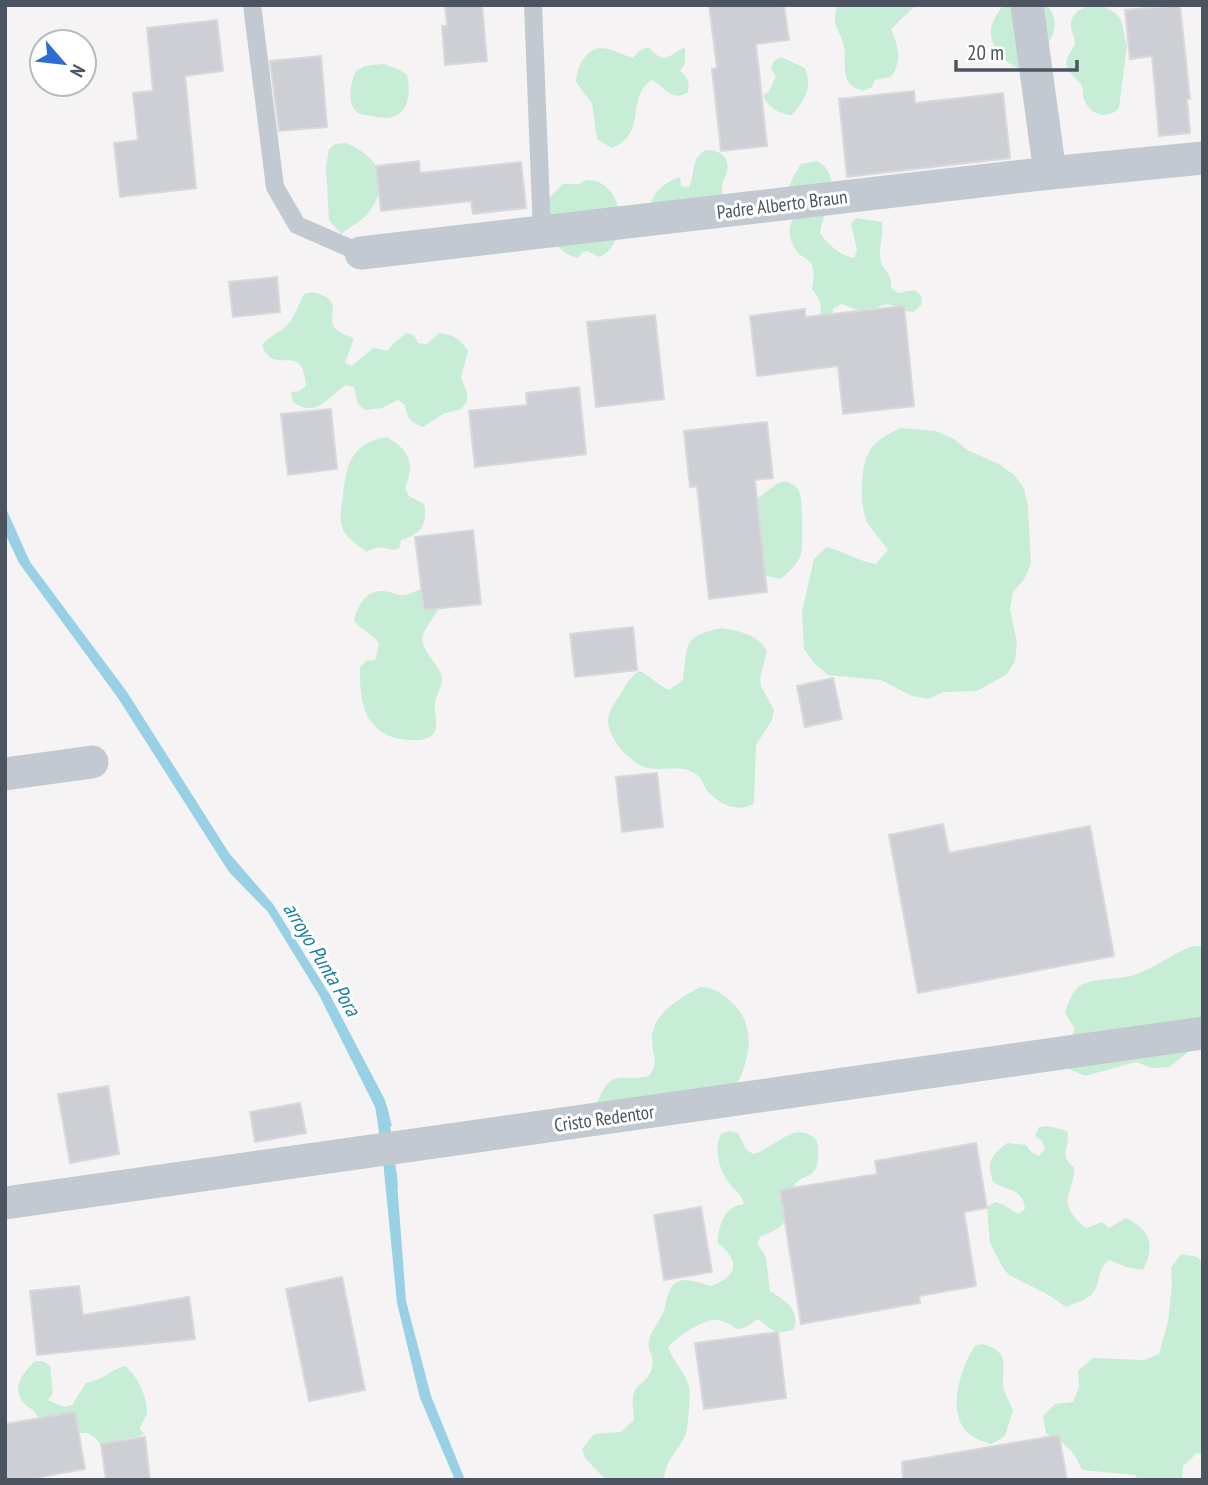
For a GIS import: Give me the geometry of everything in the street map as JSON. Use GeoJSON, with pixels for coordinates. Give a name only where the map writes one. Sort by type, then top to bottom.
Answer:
{"type":"FeatureCollection","features":[{"type":"Feature","properties":{"kind":"street"},"geometry":{"type":"LineString","coordinates":[[1027,5],[1050,173]]}},
{"type":"Feature","properties":{"kind":"street","name":"Padre Alberto Braun"},"geometry":{"type":"LineString","coordinates":[[361,253],[1050,173],[1203,159]]}},
{"type":"Feature","properties":{"kind":"street"},"geometry":{"type":"LineString","coordinates":[[5,775],[92,762]]}},
{"type":"Feature","properties":{"kind":"street","name":"Cristo Redentor"},"geometry":{"type":"LineString","coordinates":[[5,1203],[1203,1033]]}},
{"type":"Feature","properties":{"kind":"lane"},"geometry":{"type":"LineString","coordinates":[[252,5],[275,187],[297,225],[361,253]]}},
{"type":"Feature","properties":{"kind":"lane"},"geometry":{"type":"LineString","coordinates":[[533,5],[542,232]]}},
{"type":"Feature","properties":{"kind":"green space"},"geometry":{"type":"Polygon","coordinates":[[[838,5],[916,5],[891,29],[898,53],[895,71],[891,77],[875,80],[872,87],[863,91],[855,88],[846,78],[843,43],[835,22],[838,5]]]}},
{"type":"Feature","properties":{"kind":"green space"},"geometry":{"type":"Polygon","coordinates":[[[1003,5],[1047,5],[1053,14],[1054,31],[1046,47],[1027,70],[1008,62],[994,45],[991,28],[1003,5]]]}},
{"type":"Feature","properties":{"kind":"green space"},"geometry":{"type":"Polygon","coordinates":[[[1101,5],[1121,20],[1127,46],[1119,108],[1105,115],[1095,112],[1087,105],[1081,85],[1066,63],[1075,44],[1071,27],[1073,16],[1086,7],[1101,5]]]}},
{"type":"Feature","properties":{"kind":"green space"},"geometry":{"type":"Polygon","coordinates":[[[648,47],[663,58],[685,47],[685,64],[680,71],[688,80],[688,92],[673,95],[652,80],[639,96],[630,134],[612,148],[597,139],[592,104],[576,82],[579,68],[586,56],[596,49],[603,48],[633,58],[648,47]]]}},
{"type":"Feature","properties":{"kind":"green space"},"geometry":{"type":"Polygon","coordinates":[[[781,57],[805,68],[807,75],[806,93],[792,115],[775,110],[763,96],[769,91],[776,76],[771,69],[774,61],[781,57]]]}},
{"type":"Feature","properties":{"kind":"green space"},"geometry":{"type":"Polygon","coordinates":[[[384,64],[407,75],[409,94],[404,109],[392,117],[383,118],[358,113],[351,103],[351,86],[356,71],[365,66],[384,64]]]}},
{"type":"Feature","properties":{"kind":"green space"},"geometry":{"type":"Polygon","coordinates":[[[345,143],[357,148],[374,163],[380,181],[379,192],[368,213],[341,234],[329,220],[326,167],[329,149],[335,144],[345,143]]]}},
{"type":"Feature","properties":{"kind":"green space"},"geometry":{"type":"Polygon","coordinates":[[[706,150],[719,153],[727,162],[722,187],[724,205],[650,206],[657,192],[675,179],[680,177],[681,186],[689,187],[695,162],[706,150]]]}},
{"type":"Feature","properties":{"kind":"green space"},"geometry":{"type":"Polygon","coordinates":[[[817,161],[826,168],[831,185],[820,233],[835,249],[854,258],[857,250],[851,224],[856,218],[882,222],[881,261],[890,278],[891,288],[898,293],[915,290],[922,297],[921,305],[914,312],[887,304],[866,313],[842,304],[834,308],[832,315],[817,320],[821,307],[812,289],[813,269],[808,260],[796,250],[790,237],[794,208],[789,189],[801,164],[817,161]]]}},
{"type":"Feature","properties":{"kind":"green space"},"geometry":{"type":"Polygon","coordinates":[[[587,180],[600,183],[610,190],[616,201],[619,227],[616,240],[609,250],[599,257],[587,251],[583,252],[578,258],[568,254],[556,243],[547,200],[563,184],[579,184],[587,180]]]}},
{"type":"Feature","properties":{"kind":"green space"},"geometry":{"type":"Polygon","coordinates":[[[312,292],[329,300],[332,304],[334,326],[339,332],[354,338],[345,363],[352,366],[373,348],[388,351],[406,333],[414,335],[418,343],[427,344],[439,333],[456,338],[468,351],[461,377],[467,393],[467,402],[461,409],[443,414],[423,427],[410,419],[405,405],[398,400],[382,408],[365,410],[358,404],[354,387],[346,385],[316,407],[301,407],[293,402],[291,392],[306,386],[300,364],[274,359],[267,355],[262,345],[288,324],[304,294],[312,292]]]}},
{"type":"Feature","properties":{"kind":"green space"},"geometry":{"type":"Polygon","coordinates":[[[901,428],[936,431],[954,439],[967,450],[999,464],[1014,475],[1024,488],[1028,507],[1031,563],[1025,578],[1013,592],[1010,609],[1017,643],[1015,661],[1007,674],[977,691],[943,692],[928,699],[912,696],[881,680],[828,675],[804,649],[802,612],[814,559],[827,547],[876,564],[888,550],[865,517],[862,498],[864,466],[873,446],[901,428]]]}},
{"type":"Feature","properties":{"kind":"green space"},"geometry":{"type":"Polygon","coordinates":[[[386,437],[400,447],[408,458],[410,471],[405,489],[409,496],[424,504],[425,518],[422,528],[414,535],[401,540],[399,548],[377,548],[367,552],[343,530],[341,509],[346,476],[348,466],[357,451],[374,440],[386,437]]]}},
{"type":"Feature","properties":{"kind":"green space"},"geometry":{"type":"Polygon","coordinates":[[[786,481],[797,488],[800,495],[802,549],[795,565],[780,579],[763,575],[750,504],[778,483],[786,481]]]}},
{"type":"Feature","properties":{"kind":"green space"},"geometry":{"type":"Polygon","coordinates":[[[426,588],[439,607],[422,640],[442,677],[435,705],[436,728],[430,737],[425,739],[397,738],[378,730],[365,711],[360,667],[366,661],[375,660],[379,644],[354,621],[360,605],[372,593],[383,591],[405,595],[426,588]]]}},
{"type":"Feature","properties":{"kind":"green space"},"geometry":{"type":"Polygon","coordinates":[[[723,628],[754,637],[767,651],[760,678],[761,686],[774,710],[772,720],[756,745],[754,803],[742,808],[717,800],[693,772],[642,766],[624,753],[611,733],[608,719],[614,703],[628,681],[637,673],[640,671],[669,690],[683,680],[687,649],[694,638],[723,628]]]}},
{"type":"Feature","properties":{"kind":"green space"},"geometry":{"type":"Polygon","coordinates":[[[1194,946],[1203,946],[1203,1044],[1197,1045],[1169,1067],[1152,1068],[1136,1062],[1085,1076],[1069,1069],[1058,1056],[1075,1029],[1065,1013],[1071,998],[1081,985],[1139,973],[1194,946]]]}},
{"type":"Feature","properties":{"kind":"green space"},"geometry":{"type":"Polygon","coordinates":[[[700,987],[713,989],[724,996],[742,1015],[748,1048],[737,1084],[597,1104],[602,1092],[612,1080],[649,1076],[655,1060],[652,1038],[658,1020],[672,1005],[700,987]]]}},
{"type":"Feature","properties":{"kind":"green space"},"geometry":{"type":"Polygon","coordinates":[[[1048,1126],[1067,1131],[1066,1155],[1074,1167],[1068,1205],[1076,1219],[1086,1228],[1102,1222],[1109,1228],[1126,1218],[1141,1227],[1150,1246],[1143,1270],[1109,1260],[1102,1269],[1091,1295],[1066,1307],[1009,1275],[990,1243],[987,1207],[995,1202],[1018,1214],[1025,1209],[1018,1194],[993,1182],[991,1160],[1007,1143],[1026,1145],[1031,1152],[1039,1156],[1045,1149],[1042,1141],[1035,1136],[1039,1127],[1048,1126]]]}},
{"type":"Feature","properties":{"kind":"green space"},"geometry":{"type":"Polygon","coordinates":[[[729,1131],[738,1133],[746,1149],[753,1154],[793,1133],[809,1134],[817,1141],[817,1165],[791,1192],[787,1218],[777,1229],[761,1236],[757,1243],[766,1257],[770,1291],[790,1306],[795,1316],[794,1329],[778,1332],[758,1319],[739,1329],[712,1320],[698,1325],[677,1339],[668,1348],[690,1391],[689,1412],[685,1436],[669,1461],[664,1480],[606,1480],[585,1458],[582,1449],[594,1434],[621,1432],[634,1420],[634,1393],[651,1372],[653,1363],[649,1348],[651,1333],[663,1313],[672,1286],[687,1280],[711,1286],[727,1277],[733,1267],[730,1256],[718,1243],[719,1230],[727,1212],[744,1204],[719,1164],[718,1141],[721,1134],[729,1131]]]}},
{"type":"Feature","properties":{"kind":"green space"},"geometry":{"type":"Polygon","coordinates":[[[1181,1254],[1197,1257],[1203,1263],[1203,1454],[1197,1453],[1183,1466],[1182,1480],[1139,1480],[1135,1475],[1082,1470],[1068,1448],[1046,1433],[1043,1416],[1055,1404],[1073,1402],[1079,1387],[1078,1371],[1093,1358],[1144,1360],[1159,1354],[1168,1321],[1171,1268],[1181,1254]]]}},
{"type":"Feature","properties":{"kind":"green space"},"geometry":{"type":"Polygon","coordinates":[[[983,1344],[1002,1356],[1004,1390],[1013,1411],[1005,1436],[991,1444],[966,1431],[957,1411],[958,1388],[965,1365],[975,1346],[983,1344]]]}},
{"type":"Feature","properties":{"kind":"green space"},"geometry":{"type":"Polygon","coordinates":[[[35,1361],[43,1361],[50,1366],[53,1393],[48,1400],[64,1407],[72,1405],[86,1383],[125,1366],[137,1380],[146,1400],[147,1413],[140,1429],[144,1434],[102,1445],[89,1434],[62,1435],[42,1428],[35,1412],[22,1401],[18,1390],[23,1374],[35,1361]]]}},
{"type":"Feature","properties":{"kind":"water"},"geometry":{"type":"Polygon","coordinates":[[[5,506],[30,562],[127,692],[229,853],[273,904],[330,995],[385,1100],[392,1126],[379,1126],[375,1107],[319,995],[268,912],[229,872],[118,698],[19,563],[5,533],[5,506]]]}},
{"type":"Feature","properties":{"kind":"water"},"geometry":{"type":"Polygon","coordinates":[[[396,1169],[406,1301],[431,1396],[465,1480],[455,1480],[420,1398],[397,1303],[384,1170],[396,1169]]]}},
{"type":"Feature","properties":{"kind":"building"},"geometry":{"type":"Polygon","coordinates":[[[445,5],[482,5],[487,61],[445,65],[442,26],[447,26],[445,5]]]}},
{"type":"Feature","properties":{"kind":"building"},"geometry":{"type":"Polygon","coordinates":[[[709,5],[784,5],[789,40],[756,44],[767,146],[721,151],[712,69],[717,68],[709,5]]]}},
{"type":"Feature","properties":{"kind":"building"},"geometry":{"type":"Polygon","coordinates":[[[1180,5],[1190,99],[1187,99],[1190,133],[1159,136],[1152,56],[1130,59],[1125,10],[1180,5]]]}},
{"type":"Feature","properties":{"kind":"building"},"geometry":{"type":"Polygon","coordinates":[[[217,20],[223,71],[185,76],[196,188],[120,197],[114,143],[138,140],[133,93],[153,91],[147,28],[217,20]]]}},
{"type":"Feature","properties":{"kind":"building"},"geometry":{"type":"Polygon","coordinates":[[[321,56],[327,127],[279,131],[270,61],[321,56]]]}},
{"type":"Feature","properties":{"kind":"building"},"geometry":{"type":"Polygon","coordinates":[[[914,91],[915,103],[1003,93],[1010,158],[847,177],[839,99],[914,91]]]}},
{"type":"Feature","properties":{"kind":"building"},"geometry":{"type":"Polygon","coordinates":[[[419,161],[420,173],[521,162],[526,208],[473,214],[471,201],[381,211],[376,166],[419,161]]]}},
{"type":"Feature","properties":{"kind":"building"},"geometry":{"type":"Polygon","coordinates":[[[277,277],[280,312],[233,317],[229,282],[277,277]]]}},
{"type":"Feature","properties":{"kind":"building"},"geometry":{"type":"Polygon","coordinates":[[[904,306],[914,406],[843,414],[838,366],[757,376],[750,316],[805,309],[805,317],[904,306]]]}},
{"type":"Feature","properties":{"kind":"building"},"geometry":{"type":"Polygon","coordinates":[[[655,315],[664,399],[596,407],[587,322],[655,315]]]}},
{"type":"Feature","properties":{"kind":"building"},"geometry":{"type":"Polygon","coordinates":[[[579,387],[586,454],[475,467],[469,411],[527,405],[526,393],[579,387]]]}},
{"type":"Feature","properties":{"kind":"building"},"geometry":{"type":"Polygon","coordinates":[[[331,409],[337,469],[288,475],[281,414],[331,409]]]}},
{"type":"Feature","properties":{"kind":"building"},"geometry":{"type":"Polygon","coordinates":[[[767,422],[773,478],[755,480],[767,592],[709,599],[697,486],[690,487],[684,431],[767,422]]]}},
{"type":"Feature","properties":{"kind":"building"},"geometry":{"type":"Polygon","coordinates":[[[473,530],[481,604],[424,610],[415,537],[473,530]]]}},
{"type":"Feature","properties":{"kind":"building"},"geometry":{"type":"Polygon","coordinates":[[[633,627],[637,670],[575,677],[570,634],[633,627]]]}},
{"type":"Feature","properties":{"kind":"building"},"geometry":{"type":"Polygon","coordinates":[[[833,678],[842,719],[805,727],[797,686],[833,678]]]}},
{"type":"Feature","properties":{"kind":"building"},"geometry":{"type":"Polygon","coordinates":[[[657,773],[663,827],[622,832],[616,777],[657,773]]]}},
{"type":"Feature","properties":{"kind":"building"},"geometry":{"type":"Polygon","coordinates":[[[943,824],[949,853],[1090,826],[1114,956],[918,993],[889,835],[943,824]]]}},
{"type":"Feature","properties":{"kind":"building"},"geometry":{"type":"Polygon","coordinates":[[[108,1086],[119,1154],[70,1163],[58,1094],[108,1086]]]}},
{"type":"Feature","properties":{"kind":"building"},"geometry":{"type":"Polygon","coordinates":[[[300,1103],[306,1133],[255,1142],[250,1112],[300,1103]]]}},
{"type":"Feature","properties":{"kind":"building"},"geometry":{"type":"Polygon","coordinates":[[[976,1143],[987,1208],[964,1212],[976,1286],[919,1296],[920,1303],[801,1324],[780,1190],[877,1174],[875,1161],[976,1143]]]}},
{"type":"Feature","properties":{"kind":"building"},"geometry":{"type":"Polygon","coordinates":[[[701,1207],[712,1272],[664,1280],[654,1215],[701,1207]]]}},
{"type":"Feature","properties":{"kind":"building"},"geometry":{"type":"Polygon","coordinates":[[[342,1277],[365,1390],[309,1401],[286,1289],[342,1277]]]}},
{"type":"Feature","properties":{"kind":"building"},"geometry":{"type":"Polygon","coordinates":[[[79,1286],[83,1315],[189,1297],[195,1339],[37,1355],[30,1291],[79,1286]]]}},
{"type":"Feature","properties":{"kind":"building"},"geometry":{"type":"Polygon","coordinates":[[[778,1332],[786,1398],[704,1409],[695,1343],[778,1332]]]}},
{"type":"Feature","properties":{"kind":"building"},"geometry":{"type":"Polygon","coordinates":[[[75,1412],[85,1469],[24,1480],[5,1480],[5,1424],[75,1412]]]}},
{"type":"Feature","properties":{"kind":"building"},"geometry":{"type":"Polygon","coordinates":[[[1059,1435],[1067,1480],[903,1480],[902,1462],[1059,1435]]]}},
{"type":"Feature","properties":{"kind":"building"},"geometry":{"type":"Polygon","coordinates":[[[145,1437],[150,1480],[106,1480],[101,1444],[145,1437]]]}},
{"type":"Feature","properties":{"kind":"waterway","name":"arroyo Punta Pora"},"geometry":{"type":"LineString","coordinates":[[382,1110],[392,1185]]}}]}
